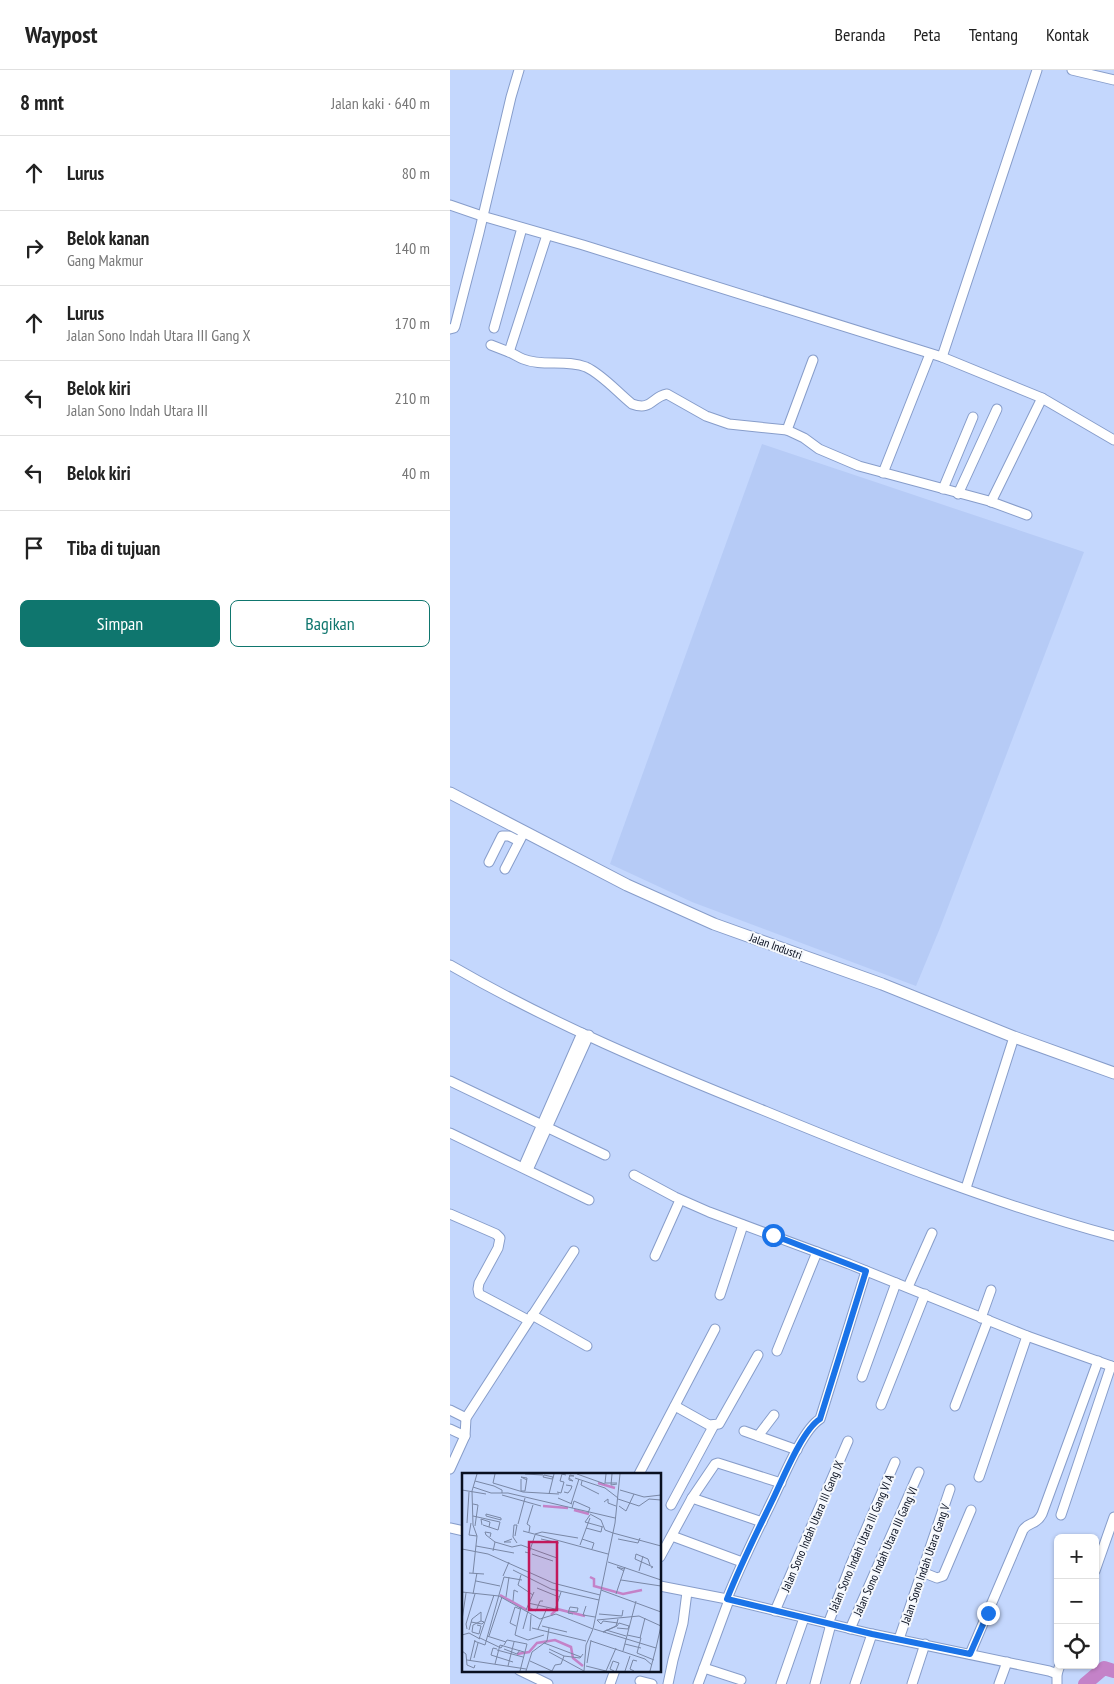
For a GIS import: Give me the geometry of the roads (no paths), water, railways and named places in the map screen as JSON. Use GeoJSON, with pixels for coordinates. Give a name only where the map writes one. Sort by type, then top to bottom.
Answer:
{"type":"FeatureCollection","features":[{"type":"Feature","properties":{"kind":"street"},"geometry":{"type":"LineString","coordinates":[[450,329],[455,326],[519,70]]}},
{"type":"Feature","properties":{"kind":"street"},"geometry":{"type":"LineString","coordinates":[[942,357],[1037,70]]}},
{"type":"Feature","properties":{"kind":"street"},"geometry":{"type":"LineString","coordinates":[[1072,70],[1114,80]]}},
{"type":"Feature","properties":{"kind":"street"},"geometry":{"type":"LineString","coordinates":[[450,205],[942,357],[1042,398],[1114,440]]}},
{"type":"Feature","properties":{"kind":"street"},"geometry":{"type":"LineString","coordinates":[[494,328],[522,228]]}},
{"type":"Feature","properties":{"kind":"street"},"geometry":{"type":"LineString","coordinates":[[509,352],[547,235]]}},
{"type":"Feature","properties":{"kind":"street"},"geometry":{"type":"LineString","coordinates":[[490,345],[524,360],[574,364],[585,367],[597,374],[632,404],[638,406],[644,406],[667,394],[706,416],[729,424],[786,430],[797,434],[819,449],[859,466],[992,502],[1027,515]]}},
{"type":"Feature","properties":{"kind":"street"},"geometry":{"type":"LineString","coordinates":[[883,473],[930,354]]}},
{"type":"Feature","properties":{"kind":"street"},"geometry":{"type":"LineString","coordinates":[[786,430],[812,360]]}},
{"type":"Feature","properties":{"kind":"street"},"geometry":{"type":"LineString","coordinates":[[992,502],[1042,398]]}},
{"type":"Feature","properties":{"kind":"street"},"geometry":{"type":"LineString","coordinates":[[958,494],[997,408]]}},
{"type":"Feature","properties":{"kind":"street"},"geometry":{"type":"LineString","coordinates":[[943,489],[972,417]]}},
{"type":"Feature","properties":{"kind":"street","name":"Jalan Industri"},"geometry":{"type":"LineString","coordinates":[[450,793],[522,836],[714,924],[882,984],[1014,1037],[1114,1073]]}},
{"type":"Feature","properties":{"kind":"street"},"geometry":{"type":"LineString","coordinates":[[489,862],[502,836],[522,836],[505,869]]}},
{"type":"Feature","properties":{"kind":"street"},"geometry":{"type":"LineString","coordinates":[[450,965],[498,992],[586,1034],[810,1130],[1033,1212],[1114,1236]]}},
{"type":"Feature","properties":{"kind":"street"},"geometry":{"type":"LineString","coordinates":[[525,1169],[586,1034]]}},
{"type":"Feature","properties":{"kind":"street"},"geometry":{"type":"LineString","coordinates":[[966,1188],[1014,1037]]}},
{"type":"Feature","properties":{"kind":"street"},"geometry":{"type":"LineString","coordinates":[[450,1081],[604,1155]]}},
{"type":"Feature","properties":{"kind":"street"},"geometry":{"type":"LineString","coordinates":[[450,1134],[589,1200]]}},
{"type":"Feature","properties":{"kind":"street"},"geometry":{"type":"LineString","coordinates":[[634,1175],[680,1200],[908,1287],[1027,1336],[1113,1366],[1061,1515]]}},
{"type":"Feature","properties":{"kind":"street"},"geometry":{"type":"LineString","coordinates":[[655,1256],[680,1200]]}},
{"type":"Feature","properties":{"kind":"street"},"geometry":{"type":"LineString","coordinates":[[450,1214],[496,1234],[500,1238],[498,1248],[479,1283],[479,1294],[587,1346]]}},
{"type":"Feature","properties":{"kind":"street"},"geometry":{"type":"LineString","coordinates":[[720,1296],[743,1225]]}},
{"type":"Feature","properties":{"kind":"street"},"geometry":{"type":"LineString","coordinates":[[908,1287],[932,1233]]}},
{"type":"Feature","properties":{"kind":"street"},"geometry":{"type":"LineString","coordinates":[[450,1469],[465,1436],[466,1418],[574,1251]]}},
{"type":"Feature","properties":{"kind":"street"},"geometry":{"type":"LineString","coordinates":[[777,1351],[817,1252]]}},
{"type":"Feature","properties":{"kind":"street"},"geometry":{"type":"LineString","coordinates":[[698,1684],[742,1562],[797,1450],[814,1423],[820,1419],[866,1271]]}},
{"type":"Feature","properties":{"kind":"street"},"geometry":{"type":"LineString","coordinates":[[862,1377],[896,1283]]}},
{"type":"Feature","properties":{"kind":"street"},"geometry":{"type":"LineString","coordinates":[[955,1406],[985,1319],[992,1290]]}},
{"type":"Feature","properties":{"kind":"street"},"geometry":{"type":"LineString","coordinates":[[881,1405],[925,1294]]}},
{"type":"Feature","properties":{"kind":"street"},"geometry":{"type":"LineString","coordinates":[[640,1473],[715,1329]]}},
{"type":"Feature","properties":{"kind":"street"},"geometry":{"type":"LineString","coordinates":[[979,1477],[1027,1336]]}},
{"type":"Feature","properties":{"kind":"street"},"geometry":{"type":"LineString","coordinates":[[675,1406],[710,1425],[719,1424],[758,1355]]}},
{"type":"Feature","properties":{"kind":"street"},"geometry":{"type":"LineString","coordinates":[[970,1654],[1023,1530],[1027,1525],[1037,1522],[1042,1514],[1098,1361]]}},
{"type":"Feature","properties":{"kind":"street"},"geometry":{"type":"LineString","coordinates":[[450,1410],[466,1418]]}},
{"type":"Feature","properties":{"kind":"street"},"geometry":{"type":"LineString","coordinates":[[758,1436],[774,1415]]}},
{"type":"Feature","properties":{"kind":"street"},"geometry":{"type":"LineString","coordinates":[[671,1505],[714,1425]]}},
{"type":"Feature","properties":{"kind":"street"},"geometry":{"type":"LineString","coordinates":[[450,1429],[465,1436]]}},
{"type":"Feature","properties":{"kind":"street"},"geometry":{"type":"LineString","coordinates":[[744,1431],[797,1450]]}},
{"type":"Feature","properties":{"kind":"street","name":"Jalan Sono Indah Utara III Gang IX"},"geometry":{"type":"LineString","coordinates":[[775,1611],[848,1442]]}},
{"type":"Feature","properties":{"kind":"street","name":"Jalan Sono Indah Utara III Gang VI A"},"geometry":{"type":"LineString","coordinates":[[815,1684],[829,1624],[851,1564],[896,1462]]}},
{"type":"Feature","properties":{"kind":"street"},"geometry":{"type":"LineString","coordinates":[[661,1556],[692,1498],[715,1464],[718,1463],[781,1483]]}},
{"type":"Feature","properties":{"kind":"street","name":"Jalan Sono Indah Utara III Gang VI"},"geometry":{"type":"LineString","coordinates":[[850,1629],[919,1472]]}},
{"type":"Feature","properties":{"kind":"street","name":"Jalan Sono Indah Utara Gang V"},"geometry":{"type":"LineString","coordinates":[[899,1639],[950,1489]]}},
{"type":"Feature","properties":{"kind":"street"},"geometry":{"type":"LineString","coordinates":[[692,1498],[762,1522]]}},
{"type":"Feature","properties":{"kind":"street"},"geometry":{"type":"LineString","coordinates":[[922,1572],[936,1578],[944,1575],[971,1510]]}},
{"type":"Feature","properties":{"kind":"street"},"geometry":{"type":"LineString","coordinates":[[1099,1560],[1114,1517]]}},
{"type":"Feature","properties":{"kind":"street"},"geometry":{"type":"LineString","coordinates":[[672,1536],[742,1562]]}},
{"type":"Feature","properties":{"kind":"street"},"geometry":{"type":"LineString","coordinates":[[661,1586],[872,1634],[1049,1671],[1057,1679]]}},
{"type":"Feature","properties":{"kind":"street"},"geometry":{"type":"LineString","coordinates":[[668,1684],[684,1623],[687,1592]]}},
{"type":"Feature","properties":{"kind":"street"},"geometry":{"type":"LineString","coordinates":[[781,1684],[804,1618]]}},
{"type":"Feature","properties":{"kind":"street"},"geometry":{"type":"LineString","coordinates":[[854,1684],[872,1634]]}},
{"type":"Feature","properties":{"kind":"street"},"geometry":{"type":"LineString","coordinates":[[912,1684],[925,1644]]}},
{"type":"Feature","properties":{"kind":"street"},"geometry":{"type":"LineString","coordinates":[[999,1684],[1007,1662]]}},
{"type":"Feature","properties":{"kind":"street"},"geometry":{"type":"LineString","coordinates":[[704,1668],[740,1680]]}},
{"type":"Feature","properties":{"kind":"street"},"geometry":{"type":"LineString","coordinates":[[522,1672],[548,1684]]}},
{"type":"Feature","properties":{"kind":"street"},"geometry":{"type":"LineString","coordinates":[[610,1684],[614,1672]]}},
{"type":"Feature","properties":{"kind":"street"},"geometry":{"type":"LineString","coordinates":[[640,1681],[652,1684]]}},
{"type":"Feature","properties":{"kind":"waterway"},"geometry":{"type":"LineString","coordinates":[[1085,1684],[1104,1668],[1114,1671]]}}]}
